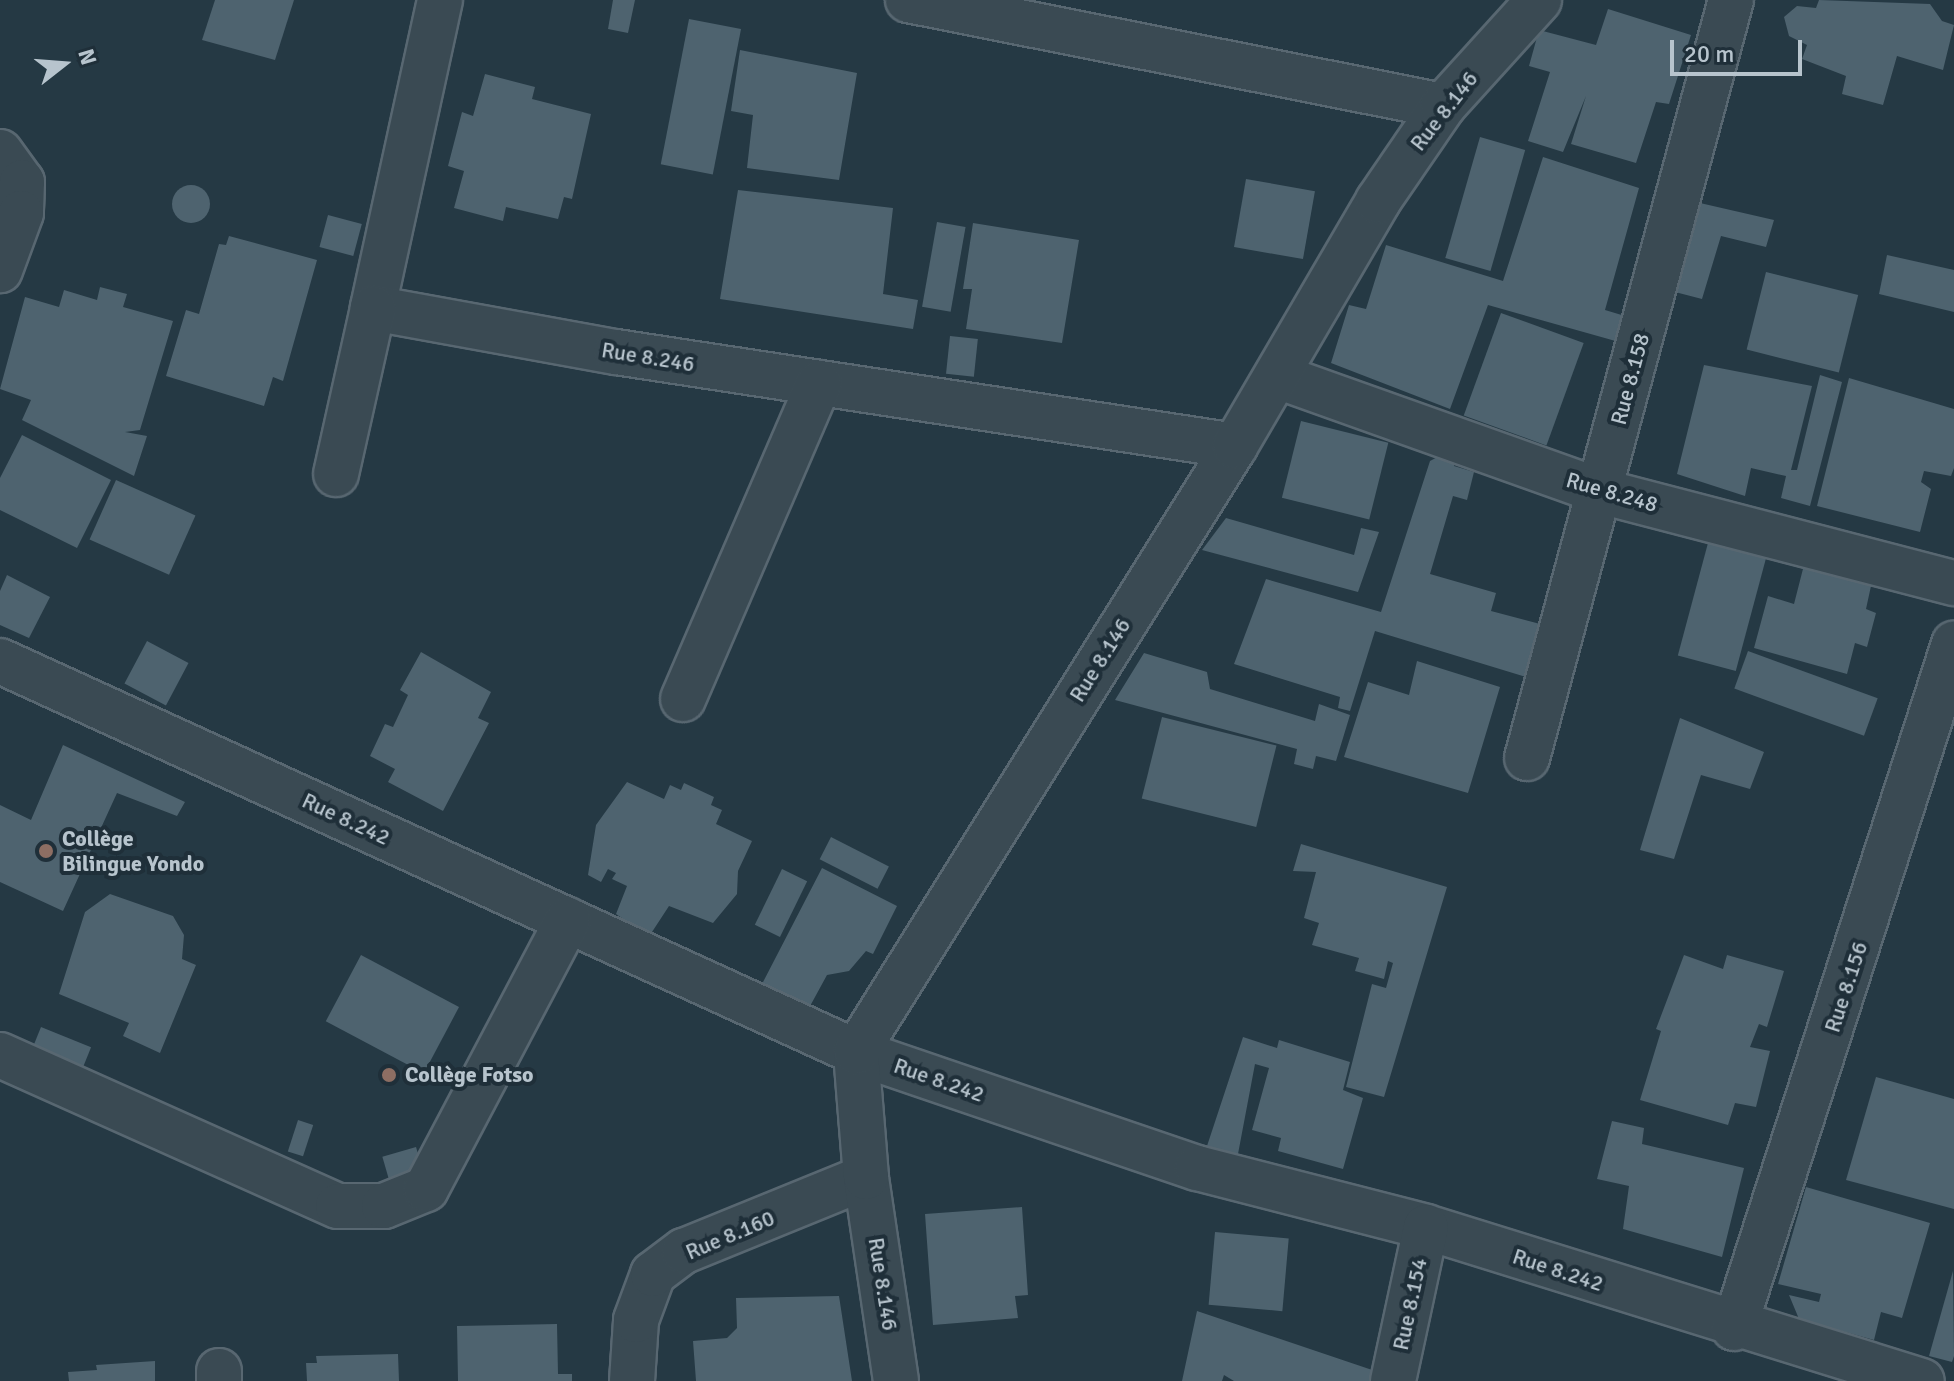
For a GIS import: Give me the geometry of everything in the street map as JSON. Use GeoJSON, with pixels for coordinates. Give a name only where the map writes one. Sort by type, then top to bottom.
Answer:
{"type":"FeatureCollection","features":[{"type":"Feature","properties":{"kind":"street"},"geometry":{"type":"LineString","coordinates":[[336,474],[440,0]]}},
{"type":"Feature","properties":{"kind":"street"},"geometry":{"type":"LineString","coordinates":[[908,0],[1443,106]]}},
{"type":"Feature","properties":{"kind":"street","name":"Rue 8.146"},"geometry":{"type":"LineString","coordinates":[[896,1381],[866,1177],[856,1052],[1235,446],[1378,201],[1443,106],[1539,0]]}},
{"type":"Feature","properties":{"kind":"street","name":"Rue 8.158"},"geometry":{"type":"LineString","coordinates":[[1527,758],[1731,0]]}},
{"type":"Feature","properties":{"kind":"street"},"geometry":{"type":"LineString","coordinates":[[0,152],[22,182],[21,213],[0,270]]}},
{"type":"Feature","properties":{"kind":"street","name":"Rue 8.246"},"geometry":{"type":"LineString","coordinates":[[373,308],[819,383],[1235,446]]}},
{"type":"Feature","properties":{"kind":"street","name":"Rue 8.248"},"geometry":{"type":"LineString","coordinates":[[1277,376],[1600,491],[1954,583]]}},
{"type":"Feature","properties":{"kind":"street"},"geometry":{"type":"LineString","coordinates":[[683,699],[819,383]]}},
{"type":"Feature","properties":{"kind":"street","name":"Rue 8.156"},"geometry":{"type":"LineString","coordinates":[[1734,1328],[1954,644]]}},
{"type":"Feature","properties":{"kind":"street","name":"Rue 8.242"},"geometry":{"type":"LineString","coordinates":[[0,661],[856,1052],[1197,1168],[1426,1227],[1734,1328],[1922,1381]]}},
{"type":"Feature","properties":{"kind":"street"},"geometry":{"type":"LineString","coordinates":[[0,1055],[338,1206],[384,1206],[426,1189],[568,920]]}},
{"type":"Feature","properties":{"kind":"street","name":"Rue 8.160"},"geometry":{"type":"LineString","coordinates":[[632,1381],[636,1320],[653,1274],[684,1251],[866,1177]]}},
{"type":"Feature","properties":{"kind":"street","name":"Rue 8.154"},"geometry":{"type":"LineString","coordinates":[[1393,1381],[1426,1227]]}},
{"type":"Feature","properties":{"kind":"building"},"geometry":{"type":"Polygon","coordinates":[[[215,0],[294,0],[275,60],[202,40],[215,0]]]}},
{"type":"Feature","properties":{"kind":"building"},"geometry":{"type":"Polygon","coordinates":[[[613,0],[635,0],[628,33],[608,29],[613,0]]]}},
{"type":"Feature","properties":{"kind":"building"},"geometry":{"type":"Polygon","coordinates":[[[1819,0],[1930,4],[1942,21],[1954,25],[1943,70],[1897,56],[1883,105],[1842,94],[1846,76],[1802,59],[1807,45],[1789,36],[1784,17],[1797,6],[1816,8],[1819,0]]]}},
{"type":"Feature","properties":{"kind":"building"},"geometry":{"type":"Polygon","coordinates":[[[1608,9],[1691,35],[1669,104],[1656,102],[1636,163],[1571,144],[1586,96],[1563,152],[1528,141],[1550,72],[1529,66],[1539,30],[1596,45],[1608,9]]]}},
{"type":"Feature","properties":{"kind":"building"},"geometry":{"type":"Polygon","coordinates":[[[689,19],[741,29],[713,174],[661,164],[689,19]]]}},
{"type":"Feature","properties":{"kind":"building"},"geometry":{"type":"Polygon","coordinates":[[[740,50],[857,73],[839,180],[747,168],[753,115],[731,111],[740,50]]]}},
{"type":"Feature","properties":{"kind":"building"},"geometry":{"type":"Polygon","coordinates":[[[485,74],[535,87],[532,99],[591,114],[572,199],[564,197],[558,219],[506,207],[503,221],[454,208],[464,171],[448,166],[462,112],[473,116],[485,74]]]}},
{"type":"Feature","properties":{"kind":"building"},"geometry":{"type":"Polygon","coordinates":[[[1480,137],[1525,150],[1490,271],[1445,258],[1480,137]]]}},
{"type":"Feature","properties":{"kind":"building"},"geometry":{"type":"Polygon","coordinates":[[[1543,157],[1639,188],[1605,310],[1625,316],[1619,342],[1488,305],[1450,409],[1331,363],[1349,305],[1366,309],[1386,245],[1503,281],[1543,157]]]}},
{"type":"Feature","properties":{"kind":"building"},"geometry":{"type":"Polygon","coordinates":[[[1246,179],[1315,191],[1303,259],[1234,247],[1246,179]]]}},
{"type":"Feature","properties":{"kind":"building"},"geometry":{"type":"Polygon","coordinates":[[[191,185],[205,190],[210,204],[205,218],[191,223],[177,218],[172,204],[177,190],[191,185]]]}},
{"type":"Feature","properties":{"kind":"building"},"geometry":{"type":"Polygon","coordinates":[[[738,190],[893,208],[883,294],[918,300],[913,329],[720,299],[738,190]]]}},
{"type":"Feature","properties":{"kind":"building"},"geometry":{"type":"Polygon","coordinates":[[[1700,203],[1774,220],[1766,247],[1721,236],[1702,299],[1675,292],[1700,203]]]}},
{"type":"Feature","properties":{"kind":"building"},"geometry":{"type":"Polygon","coordinates":[[[328,215],[362,224],[353,256],[319,247],[328,215]]]}},
{"type":"Feature","properties":{"kind":"building"},"geometry":{"type":"Polygon","coordinates":[[[937,222],[966,227],[951,312],[922,307],[937,222]]]}},
{"type":"Feature","properties":{"kind":"building"},"geometry":{"type":"Polygon","coordinates":[[[973,223],[1079,240],[1062,343],[966,329],[972,289],[963,289],[973,223]]]}},
{"type":"Feature","properties":{"kind":"building"},"geometry":{"type":"Polygon","coordinates":[[[229,236],[317,260],[283,381],[273,377],[264,406],[166,376],[186,310],[199,314],[219,244],[226,245],[229,236]]]}},
{"type":"Feature","properties":{"kind":"building"},"geometry":{"type":"Polygon","coordinates":[[[1887,255],[1954,270],[1954,312],[1879,294],[1887,255]]]}},
{"type":"Feature","properties":{"kind":"building"},"geometry":{"type":"Polygon","coordinates":[[[1766,272],[1858,295],[1839,373],[1747,350],[1766,272]]]}},
{"type":"Feature","properties":{"kind":"building"},"geometry":{"type":"Polygon","coordinates":[[[100,287],[127,294],[123,307],[173,321],[140,430],[125,432],[147,436],[134,476],[22,420],[31,400],[0,389],[25,297],[59,307],[64,290],[97,300],[100,287]]]}},
{"type":"Feature","properties":{"kind":"building"},"geometry":{"type":"Polygon","coordinates":[[[1501,313],[1584,343],[1546,446],[1464,415],[1501,313]]]}},
{"type":"Feature","properties":{"kind":"building"},"geometry":{"type":"Polygon","coordinates":[[[950,336],[978,339],[974,377],[946,374],[950,336]]]}},
{"type":"Feature","properties":{"kind":"building"},"geometry":{"type":"Polygon","coordinates":[[[1704,365],[1812,386],[1791,470],[1797,470],[1820,375],[1842,382],[1810,506],[1781,498],[1786,476],[1751,468],[1745,496],[1677,474],[1704,365]]]}},
{"type":"Feature","properties":{"kind":"building"},"geometry":{"type":"Polygon","coordinates":[[[1849,378],[1954,409],[1954,468],[1951,476],[1924,471],[1921,482],[1931,489],[1920,532],[1817,506],[1849,378]]]}},
{"type":"Feature","properties":{"kind":"building"},"geometry":{"type":"Polygon","coordinates":[[[1301,421],[1388,443],[1369,519],[1282,498],[1301,421]]]}},
{"type":"Feature","properties":{"kind":"building"},"geometry":{"type":"Polygon","coordinates":[[[22,435],[111,480],[77,548],[0,510],[0,478],[22,435]]]}},
{"type":"Feature","properties":{"kind":"building"},"geometry":{"type":"Polygon","coordinates":[[[1445,453],[1455,455],[1454,466],[1474,472],[1467,500],[1453,496],[1430,574],[1496,593],[1491,611],[1544,625],[1529,678],[1375,631],[1350,711],[1338,708],[1340,697],[1234,664],[1266,579],[1381,612],[1430,461],[1445,453]]]}},
{"type":"Feature","properties":{"kind":"building"},"geometry":{"type":"Polygon","coordinates":[[[116,480],[195,515],[169,575],[90,539],[116,480]]]}},
{"type":"Feature","properties":{"kind":"building"},"geometry":{"type":"Polygon","coordinates":[[[1226,518],[1354,555],[1361,528],[1379,532],[1358,592],[1202,550],[1226,518]]]}},
{"type":"Feature","properties":{"kind":"building"},"geometry":{"type":"Polygon","coordinates":[[[1712,528],[1770,544],[1736,671],[1678,656],[1712,528]]]}},
{"type":"Feature","properties":{"kind":"building"},"geometry":{"type":"Polygon","coordinates":[[[1805,561],[1871,586],[1866,609],[1876,613],[1867,647],[1855,643],[1847,674],[1754,648],[1768,596],[1794,604],[1805,561]]]}},
{"type":"Feature","properties":{"kind":"building"},"geometry":{"type":"Polygon","coordinates":[[[7,575],[50,597],[29,638],[0,625],[0,591],[7,575]]]}},
{"type":"Feature","properties":{"kind":"building"},"geometry":{"type":"Polygon","coordinates":[[[147,641],[188,663],[166,705],[124,683],[147,641]]]}},
{"type":"Feature","properties":{"kind":"building"},"geometry":{"type":"Polygon","coordinates":[[[1748,651],[1878,698],[1864,736],[1734,689],[1748,651]]]}},
{"type":"Feature","properties":{"kind":"building"},"geometry":{"type":"Polygon","coordinates":[[[421,652],[491,692],[478,718],[489,723],[443,811],[388,782],[395,769],[370,756],[385,724],[393,727],[408,695],[400,690],[421,652]]]}},
{"type":"Feature","properties":{"kind":"building"},"geometry":{"type":"Polygon","coordinates":[[[1144,653],[1207,672],[1210,689],[1315,721],[1319,704],[1350,715],[1336,761],[1316,756],[1313,769],[1294,764],[1297,749],[1115,700],[1144,653]]]}},
{"type":"Feature","properties":{"kind":"building"},"geometry":{"type":"Polygon","coordinates":[[[1417,661],[1500,687],[1468,793],[1344,757],[1368,682],[1409,695],[1417,661]]]}},
{"type":"Feature","properties":{"kind":"building"},"geometry":{"type":"Polygon","coordinates":[[[1162,717],[1276,746],[1256,827],[1142,799],[1162,717]]]}},
{"type":"Feature","properties":{"kind":"building"},"geometry":{"type":"Polygon","coordinates":[[[1680,718],[1764,752],[1750,789],[1701,775],[1674,859],[1640,850],[1680,718]]]}},
{"type":"Feature","properties":{"kind":"building","name":"Collège Bilingue Yondo"},"geometry":{"type":"Polygon","coordinates":[[[63,745],[185,802],[177,816],[117,793],[63,911],[0,882],[0,805],[31,820],[63,745]]]}},
{"type":"Feature","properties":{"kind":"building"},"geometry":{"type":"Polygon","coordinates":[[[627,782],[664,799],[670,785],[681,790],[684,783],[714,797],[711,805],[722,810],[716,824],[752,841],[738,871],[737,894],[713,923],[669,906],[652,932],[642,932],[616,914],[627,886],[612,879],[616,873],[608,869],[601,882],[588,875],[596,825],[627,782]]]}},
{"type":"Feature","properties":{"kind":"building"},"geometry":{"type":"Polygon","coordinates":[[[831,837],[889,867],[878,889],[820,859],[831,837]]]}},
{"type":"Feature","properties":{"kind":"building"},"geometry":{"type":"Polygon","coordinates":[[[1301,844],[1447,887],[1384,1097],[1346,1087],[1372,984],[1386,988],[1393,963],[1388,961],[1384,979],[1355,971],[1359,958],[1312,945],[1319,923],[1304,918],[1316,872],[1293,871],[1301,844]]]}},
{"type":"Feature","properties":{"kind":"building"},"geometry":{"type":"Polygon","coordinates":[[[822,868],[897,906],[873,954],[866,951],[849,971],[827,975],[809,1008],[762,984],[822,868]]]}},
{"type":"Feature","properties":{"kind":"building"},"geometry":{"type":"Polygon","coordinates":[[[782,869],[807,881],[780,937],[755,925],[782,869]]]}},
{"type":"Feature","properties":{"kind":"building"},"geometry":{"type":"Polygon","coordinates":[[[110,894],[173,916],[184,935],[182,959],[196,965],[160,1053],[123,1036],[129,1023],[59,994],[85,912],[110,894]]]}},
{"type":"Feature","properties":{"kind":"building","name":"Collège Fotso"},"geometry":{"type":"Polygon","coordinates":[[[361,955],[459,1007],[424,1073],[326,1021],[361,955]]]}},
{"type":"Feature","properties":{"kind":"building"},"geometry":{"type":"Polygon","coordinates":[[[1684,955],[1723,969],[1727,955],[1784,971],[1767,1027],[1759,1024],[1750,1047],[1770,1051],[1756,1107],[1735,1103],[1728,1125],[1640,1100],[1661,1031],[1656,1029],[1684,955]]]}},
{"type":"Feature","properties":{"kind":"building"},"geometry":{"type":"Polygon","coordinates":[[[41,1027],[91,1047],[82,1070],[32,1050],[41,1027]]]}},
{"type":"Feature","properties":{"kind":"building"},"geometry":{"type":"Polygon","coordinates":[[[1243,1037],[1277,1048],[1279,1040],[1350,1062],[1343,1090],[1363,1098],[1343,1169],[1278,1151],[1281,1138],[1252,1130],[1269,1068],[1255,1064],[1238,1154],[1207,1146],[1243,1037]]]}},
{"type":"Feature","properties":{"kind":"building"},"geometry":{"type":"Polygon","coordinates":[[[1876,1077],[1954,1099],[1954,1209],[1846,1180],[1876,1077]]]}},
{"type":"Feature","properties":{"kind":"building"},"geometry":{"type":"Polygon","coordinates":[[[298,1120],[313,1125],[303,1156],[288,1151],[298,1120]]]}},
{"type":"Feature","properties":{"kind":"building"},"geometry":{"type":"Polygon","coordinates":[[[1612,1121],[1644,1128],[1642,1144],[1744,1168],[1722,1257],[1623,1229],[1629,1186],[1597,1179],[1612,1121]]]}},
{"type":"Feature","properties":{"kind":"building"},"geometry":{"type":"Polygon","coordinates":[[[416,1147],[425,1179],[391,1188],[382,1157],[416,1147]]]}},
{"type":"Feature","properties":{"kind":"building"},"geometry":{"type":"Polygon","coordinates":[[[1806,1187],[1930,1223],[1902,1318],[1881,1312],[1874,1340],[1799,1319],[1789,1295],[1819,1302],[1821,1294],[1778,1284],[1806,1187]]]}},
{"type":"Feature","properties":{"kind":"building"},"geometry":{"type":"Polygon","coordinates":[[[1022,1207],[1028,1295],[1015,1296],[1018,1318],[933,1325],[925,1214],[1022,1207]]]}},
{"type":"Feature","properties":{"kind":"building"},"geometry":{"type":"Polygon","coordinates":[[[1215,1232],[1289,1238],[1282,1311],[1209,1305],[1215,1232]]]}},
{"type":"Feature","properties":{"kind":"building"},"geometry":{"type":"Polygon","coordinates":[[[1953,1271],[1954,1356],[1952,1362],[1929,1356],[1953,1271]]]}},
{"type":"Feature","properties":{"kind":"building"},"geometry":{"type":"Polygon","coordinates":[[[839,1296],[852,1381],[696,1381],[693,1341],[727,1338],[737,1328],[736,1298],[839,1296]]]}},
{"type":"Feature","properties":{"kind":"building"},"geometry":{"type":"Polygon","coordinates":[[[1197,1311],[1390,1376],[1388,1381],[1234,1381],[1224,1375],[1222,1381],[1182,1381],[1197,1311]]]}},
{"type":"Feature","properties":{"kind":"building"},"geometry":{"type":"Polygon","coordinates":[[[557,1324],[558,1374],[572,1374],[572,1381],[458,1381],[457,1326],[557,1324]]]}},
{"type":"Feature","properties":{"kind":"building"},"geometry":{"type":"Polygon","coordinates":[[[398,1354],[399,1381],[307,1381],[306,1363],[317,1363],[316,1356],[398,1354]]]}},
{"type":"Feature","properties":{"kind":"building"},"geometry":{"type":"Polygon","coordinates":[[[155,1361],[155,1381],[69,1381],[68,1372],[97,1370],[96,1365],[155,1361]]]}},
{"type":"Feature","properties":{"kind":"place","name":"Collège Bilingue Yondo"},"geometry":{"type":"Point","coordinates":[46,851]}},
{"type":"Feature","properties":{"kind":"place","name":"Collège Fotso"},"geometry":{"type":"Point","coordinates":[389,1075]}}]}
